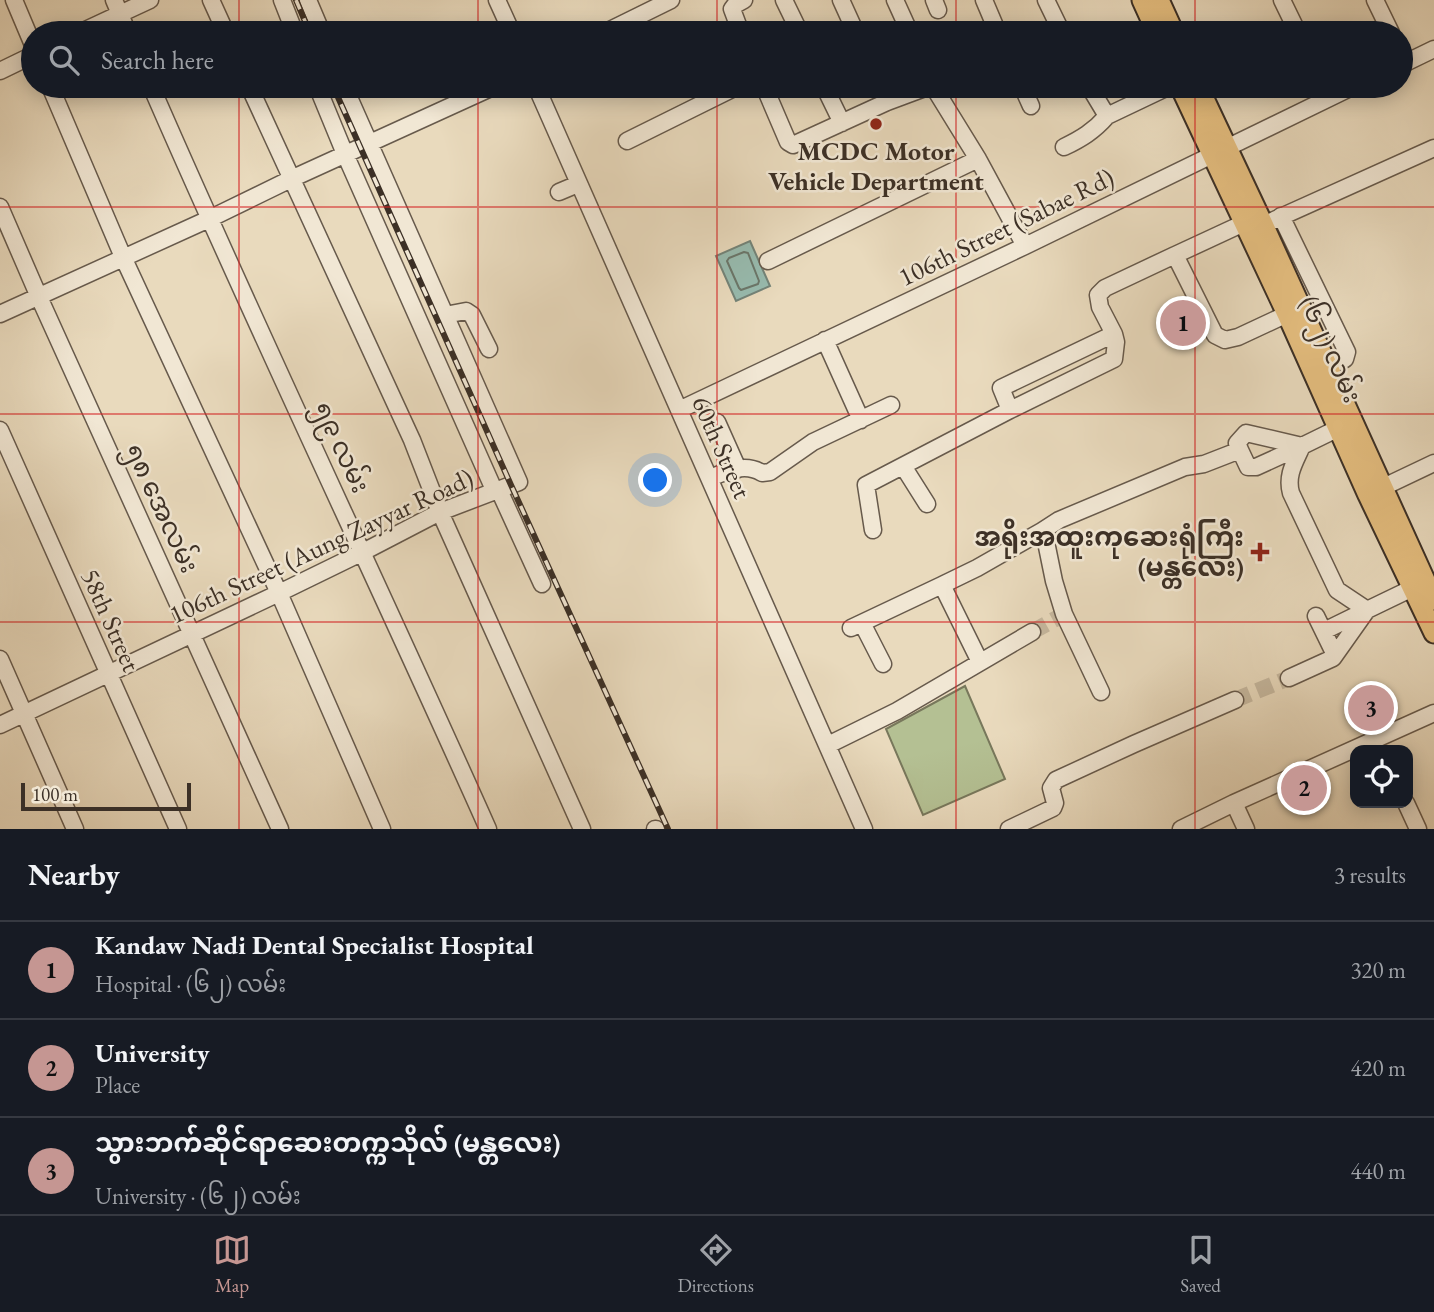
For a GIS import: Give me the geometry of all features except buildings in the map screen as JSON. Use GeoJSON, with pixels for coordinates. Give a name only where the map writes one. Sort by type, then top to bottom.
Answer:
{"type":"FeatureCollection","features":[{"type":"Feature","properties":{"kind":"main road"},"geometry":{"type":"LineString","coordinates":[[1142,0],[1152,21]]}},
{"type":"Feature","properties":{"kind":"main road"},"geometry":{"type":"LineString","coordinates":[[1159,0],[1169,21]]}},
{"type":"Feature","properties":{"kind":"main road","name":"(၆၂) လမ်း"},"geometry":{"type":"LineString","coordinates":[[1187,98],[1259,224],[1294,311],[1419,584],[1434,634]]}},
{"type":"Feature","properties":{"kind":"main road","name":"(၆၂) လမ်း"},"geometry":{"type":"LineString","coordinates":[[1202,98],[1219,151]]}},
{"type":"Feature","properties":{"kind":"main road","name":"(၆၂) လမ်း"},"geometry":{"type":"LineString","coordinates":[[1419,584],[1434,600]]}},
{"type":"Feature","properties":{"kind":"street"},"geometry":{"type":"LineString","coordinates":[[14,0],[23,21]]}},
{"type":"Feature","properties":{"kind":"street"},"geometry":{"type":"LineString","coordinates":[[97,21],[117,7],[150,0]]}},
{"type":"Feature","properties":{"kind":"street"},"geometry":{"type":"LineString","coordinates":[[211,0],[221,21]]}},
{"type":"Feature","properties":{"kind":"street"},"geometry":{"type":"LineString","coordinates":[[282,0],[290,21]]}},
{"type":"Feature","properties":{"kind":"street"},"geometry":{"type":"LineString","coordinates":[[309,0],[317,21]]}},
{"type":"Feature","properties":{"kind":"street"},"geometry":{"type":"LineString","coordinates":[[497,0],[507,21]]}},
{"type":"Feature","properties":{"kind":"street"},"geometry":{"type":"LineString","coordinates":[[628,21],[671,0]]}},
{"type":"Feature","properties":{"kind":"street"},"geometry":{"type":"LineString","coordinates":[[736,21],[732,9],[744,0]]}},
{"type":"Feature","properties":{"kind":"street"},"geometry":{"type":"LineString","coordinates":[[784,0],[794,21]]}},
{"type":"Feature","properties":{"kind":"street"},"geometry":{"type":"LineString","coordinates":[[841,0],[851,21]]}},
{"type":"Feature","properties":{"kind":"street"},"geometry":{"type":"LineString","coordinates":[[895,0],[905,21]]}},
{"type":"Feature","properties":{"kind":"street"},"geometry":{"type":"LineString","coordinates":[[984,0],[994,21]]}},
{"type":"Feature","properties":{"kind":"street"},"geometry":{"type":"LineString","coordinates":[[1046,0],[1056,21]]}},
{"type":"Feature","properties":{"kind":"street"},"geometry":{"type":"LineString","coordinates":[[1282,0],[1292,21]]}},
{"type":"Feature","properties":{"kind":"street"},"geometry":{"type":"LineString","coordinates":[[1375,0],[1385,21]]}},
{"type":"Feature","properties":{"kind":"street"},"geometry":{"type":"LineString","coordinates":[[1413,56],[1434,49]]}},
{"type":"Feature","properties":{"kind":"street"},"geometry":{"type":"LineString","coordinates":[[0,71],[21,61]]}},
{"type":"Feature","properties":{"kind":"street"},"geometry":{"type":"LineString","coordinates":[[55,98],[122,257],[279,593],[382,829]]}},
{"type":"Feature","properties":{"kind":"street","name":"၅၉ လမ်း"},"geometry":{"type":"LineString","coordinates":[[156,98],[488,829]]}},
{"type":"Feature","properties":{"kind":"street"},"geometry":{"type":"LineString","coordinates":[[254,98],[412,440],[440,512],[582,829]]}},
{"type":"Feature","properties":{"kind":"street"},"geometry":{"type":"LineString","coordinates":[[322,98],[497,491],[542,584]]}},
{"type":"Feature","properties":{"kind":"street","name":"106th Street (Aung Zayyar Road)"},"geometry":{"type":"LineString","coordinates":[[0,725],[279,593],[440,512],[519,482],[349,98]]}},
{"type":"Feature","properties":{"kind":"street"},"geometry":{"type":"LineString","coordinates":[[0,314],[468,98]]}},
{"type":"Feature","properties":{"kind":"street","name":"60th Street"},"geometry":{"type":"LineString","coordinates":[[541,98],[864,829]]}},
{"type":"Feature","properties":{"kind":"street"},"geometry":{"type":"LineString","coordinates":[[627,141],[714,98]]}},
{"type":"Feature","properties":{"kind":"street"},"geometry":{"type":"LineString","coordinates":[[769,98],[788,142],[793,145],[898,98]]}},
{"type":"Feature","properties":{"kind":"street"},"geometry":{"type":"LineString","coordinates":[[830,98],[842,123]]}},
{"type":"Feature","properties":{"kind":"street"},"geometry":{"type":"LineString","coordinates":[[885,98],[887,102]]}},
{"type":"Feature","properties":{"kind":"street"},"geometry":{"type":"LineString","coordinates":[[940,98],[978,159],[1025,246]]}},
{"type":"Feature","properties":{"kind":"street"},"geometry":{"type":"LineString","coordinates":[[1027,98],[1031,106]]}},
{"type":"Feature","properties":{"kind":"street"},"geometry":{"type":"LineString","coordinates":[[1096,98],[1107,116]]}},
{"type":"Feature","properties":{"kind":"street"},"geometry":{"type":"LineString","coordinates":[[1064,147],[1083,138],[1107,116],[1145,98]]}},
{"type":"Feature","properties":{"kind":"street","name":"106th Street (Sabae Rd)"},"geometry":{"type":"LineString","coordinates":[[679,410],[1219,151],[1314,98]]}},
{"type":"Feature","properties":{"kind":"street"},"geometry":{"type":"LineString","coordinates":[[873,530],[866,485],[1114,359],[1114,334],[1100,307],[1098,295],[1105,288],[1175,255],[1259,224],[1434,148]]}},
{"type":"Feature","properties":{"kind":"street"},"geometry":{"type":"LineString","coordinates":[[768,261],[978,159]]}},
{"type":"Feature","properties":{"kind":"street"},"geometry":{"type":"LineString","coordinates":[[559,192],[578,184]]}},
{"type":"Feature","properties":{"kind":"street","name":"၅၈ အေလမ်း"},"geometry":{"type":"LineString","coordinates":[[0,206],[280,829]]}},
{"type":"Feature","properties":{"kind":"street"},"geometry":{"type":"LineString","coordinates":[[1259,224],[1347,352],[1345,359],[1321,370]]}},
{"type":"Feature","properties":{"kind":"street"},"geometry":{"type":"LineString","coordinates":[[1175,255],[1215,335],[1225,341],[1294,311]]}},
{"type":"Feature","properties":{"kind":"street"},"geometry":{"type":"LineString","coordinates":[[444,315],[467,311],[472,315],[489,349]]}},
{"type":"Feature","properties":{"kind":"street"},"geometry":{"type":"LineString","coordinates":[[1010,410],[1001,388],[1114,334]]}},
{"type":"Feature","properties":{"kind":"street"},"geometry":{"type":"LineString","coordinates":[[825,341],[861,420]]}},
{"type":"Feature","properties":{"kind":"street"},"geometry":{"type":"LineString","coordinates":[[709,478],[738,468],[754,468],[762,473],[770,471],[813,442],[891,405]]}},
{"type":"Feature","properties":{"kind":"street"},"geometry":{"type":"LineString","coordinates":[[717,422],[738,468]]}},
{"type":"Feature","properties":{"kind":"street"},"geometry":{"type":"LineString","coordinates":[[1301,446],[1246,433],[1237,443],[1248,467],[1256,467],[1301,446],[1345,425]]}},
{"type":"Feature","properties":{"kind":"street","name":"58th Street"},"geometry":{"type":"LineString","coordinates":[[0,430],[178,829]]}},
{"type":"Feature","properties":{"kind":"street"},"geometry":{"type":"LineString","coordinates":[[1301,446],[1290,473],[1291,493],[1337,590],[1367,610]]}},
{"type":"Feature","properties":{"kind":"street"},"geometry":{"type":"LineString","coordinates":[[883,664],[857,625],[976,568],[1059,520],[1185,467],[1205,464],[1240,450]]}},
{"type":"Feature","properties":{"kind":"street"},"geometry":{"type":"LineString","coordinates":[[1375,491],[1434,463]]}},
{"type":"Feature","properties":{"kind":"street"},"geometry":{"type":"LineString","coordinates":[[903,466],[927,504]]}},
{"type":"Feature","properties":{"kind":"street"},"geometry":{"type":"LineString","coordinates":[[1042,531],[1061,615],[1101,692]]}},
{"type":"Feature","properties":{"kind":"street"},"geometry":{"type":"LineString","coordinates":[[1335,655],[1320,623],[1367,610],[1419,584]]}},
{"type":"Feature","properties":{"kind":"street"},"geometry":{"type":"LineString","coordinates":[[942,585],[980,662]]}},
{"type":"Feature","properties":{"kind":"street"},"geometry":{"type":"LineString","coordinates":[[1289,678],[1328,661],[1335,655],[1367,610]]}},
{"type":"Feature","properties":{"kind":"street"},"geometry":{"type":"LineString","coordinates":[[828,745],[897,711],[1032,632]]}},
{"type":"Feature","properties":{"kind":"street"},"geometry":{"type":"LineString","coordinates":[[0,659],[75,829]]}},
{"type":"Feature","properties":{"kind":"street"},"geometry":{"type":"LineString","coordinates":[[1009,829],[1053,808],[1055,803],[1051,788],[1056,780],[1236,700]]}},
{"type":"Feature","properties":{"kind":"street"},"geometry":{"type":"LineString","coordinates":[[1181,829],[1234,803],[1381,744],[1434,713]]}},
{"type":"Feature","properties":{"kind":"street"},"geometry":{"type":"LineString","coordinates":[[1234,803],[1247,829]]}},
{"type":"Feature","properties":{"kind":"street"},"geometry":{"type":"LineString","coordinates":[[1408,808],[1418,829]]}},
{"type":"Feature","properties":{"kind":"green space"},"geometry":{"type":"Polygon","coordinates":[[[965,686],[1005,779],[923,815],[886,729],[965,686]]]}},
{"type":"Feature","properties":{"kind":"water"},"geometry":{"type":"Polygon","coordinates":[[[750,241],[770,286],[736,301],[716,256],[750,241]]]}},
{"type":"Feature","properties":{"kind":"tunnel"},"geometry":{"type":"LineString","coordinates":[[1032,632],[1059,617]]}},
{"type":"Feature","properties":{"kind":"tunnel"},"geometry":{"type":"LineString","coordinates":[[1235,700],[1289,678]]}},
{"type":"Feature","properties":{"kind":"railway"},"geometry":{"type":"LineString","coordinates":[[296,0],[305,21]]}},
{"type":"Feature","properties":{"kind":"railway"},"geometry":{"type":"LineString","coordinates":[[338,98],[668,829]]}},
{"type":"Feature","properties":{"kind":"place","name":"MCDC Motor Vehicle Department"},"geometry":{"type":"Point","coordinates":[876,124]}},
{"type":"Feature","properties":{"kind":"place","name":"Kandaw Nadi Dental Specialist Hospital"},"geometry":{"type":"Point","coordinates":[1183,323]}},
{"type":"Feature","properties":{"kind":"place","name":"အရိုးအထူးကုဆေးရုံကြီး (မန္တလေး)"},"geometry":{"type":"Point","coordinates":[1260,552]}},
{"type":"Feature","properties":{"kind":"place","name":"သွားဘက်ဆိုင်ရာဆေးတက္ကသိုလ် (မန္တလေး)"},"geometry":{"type":"Point","coordinates":[1371,708]}},
{"type":"Feature","properties":{"kind":"place","name":"University"},"geometry":{"type":"Point","coordinates":[1304,788]}}]}
